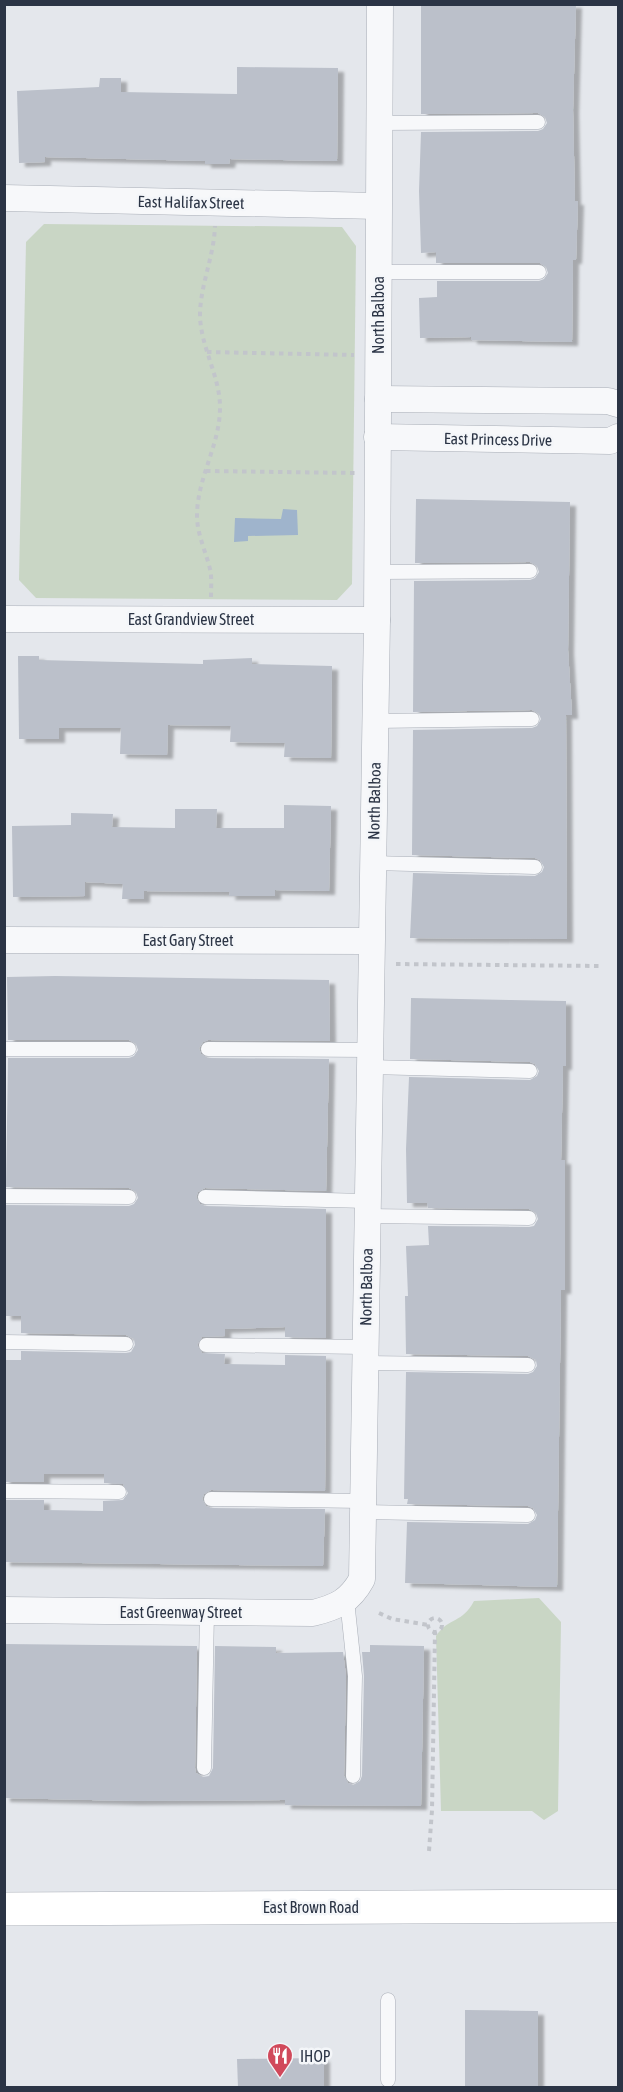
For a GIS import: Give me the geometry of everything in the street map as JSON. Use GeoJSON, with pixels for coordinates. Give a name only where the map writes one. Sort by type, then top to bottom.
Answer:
{"type":"FeatureCollection","features":[{"type":"Feature","properties":{"kind":"main road","name":"East Brown Road"},"geometry":{"type":"LineString","coordinates":[[4,1909],[618,1906]]}},
{"type":"Feature","properties":{"kind":"street","name":"North Balboa"},"geometry":{"type":"LineString","coordinates":[[350,1598],[362,1579],[370,941],[377,620],[380,4]]}},
{"type":"Feature","properties":{"kind":"street","name":"East Halifax Street"},"geometry":{"type":"LineString","coordinates":[[4,198],[378,207]]}},
{"type":"Feature","properties":{"kind":"street"},"geometry":{"type":"LineString","coordinates":[[378,399],[608,401],[618,404]]}},
{"type":"Feature","properties":{"kind":"street","name":"East Princess Drive"},"geometry":{"type":"LineString","coordinates":[[377,437],[610,441],[618,437]]}},
{"type":"Feature","properties":{"kind":"street","name":"East Grandview Street"},"geometry":{"type":"LineString","coordinates":[[4,619],[377,620]]}},
{"type":"Feature","properties":{"kind":"street","name":"East Gary Street"},"geometry":{"type":"LineString","coordinates":[[4,940],[370,941]]}},
{"type":"Feature","properties":{"kind":"street","name":"East Greenway Street"},"geometry":{"type":"LineString","coordinates":[[4,1610],[313,1613],[337,1607],[350,1598]]}},
{"type":"Feature","properties":{"kind":"lane"},"geometry":{"type":"LineString","coordinates":[[379,123],[538,122]]}},
{"type":"Feature","properties":{"kind":"lane"},"geometry":{"type":"LineString","coordinates":[[378,272],[539,272]]}},
{"type":"Feature","properties":{"kind":"lane"},"geometry":{"type":"LineString","coordinates":[[377,572],[530,571]]}},
{"type":"Feature","properties":{"kind":"lane"},"geometry":{"type":"LineString","coordinates":[[375,721],[532,719]]}},
{"type":"Feature","properties":{"kind":"lane"},"geometry":{"type":"LineString","coordinates":[[372,863],[536,867]]}},
{"type":"Feature","properties":{"kind":"lane"},"geometry":{"type":"LineString","coordinates":[[4,1049],[129,1049]]}},
{"type":"Feature","properties":{"kind":"lane"},"geometry":{"type":"LineString","coordinates":[[208,1049],[530,1071]]}},
{"type":"Feature","properties":{"kind":"lane"},"geometry":{"type":"LineString","coordinates":[[4,1196],[129,1197]]}},
{"type":"Feature","properties":{"kind":"lane"},"geometry":{"type":"LineString","coordinates":[[205,1197],[529,1218]]}},
{"type":"Feature","properties":{"kind":"lane"},"geometry":{"type":"LineString","coordinates":[[4,1342],[126,1344]]}},
{"type":"Feature","properties":{"kind":"lane"},"geometry":{"type":"LineString","coordinates":[[206,1346],[528,1365]]}},
{"type":"Feature","properties":{"kind":"lane"},"geometry":{"type":"LineString","coordinates":[[4,1491],[119,1492]]}},
{"type":"Feature","properties":{"kind":"lane"},"geometry":{"type":"LineString","coordinates":[[211,1498],[528,1515]]}},
{"type":"Feature","properties":{"kind":"lane"},"geometry":{"type":"LineString","coordinates":[[350,1598],[355,1676],[353,1776]]}},
{"type":"Feature","properties":{"kind":"lane"},"geometry":{"type":"LineString","coordinates":[[204,1768],[207,1612]]}},
{"type":"Feature","properties":{"kind":"lane"},"geometry":{"type":"LineString","coordinates":[[388,2000],[388,2080]]}},
{"type":"Feature","properties":{"kind":"path"},"geometry":{"type":"LineString","coordinates":[[212,600],[210,571],[197,519],[198,494],[217,439],[220,404],[202,334],[200,315],[202,290],[214,251],[215,223]]}},
{"type":"Feature","properties":{"kind":"path"},"geometry":{"type":"LineString","coordinates":[[207,352],[358,355]]}},
{"type":"Feature","properties":{"kind":"path"},"geometry":{"type":"LineString","coordinates":[[206,471],[356,473]]}},
{"type":"Feature","properties":{"kind":"path"},"geometry":{"type":"LineString","coordinates":[[391,964],[602,966]]}},
{"type":"Feature","properties":{"kind":"path"},"geometry":{"type":"LineString","coordinates":[[380,1613],[392,1619],[428,1625]]}},
{"type":"Feature","properties":{"kind":"path"},"geometry":{"type":"LineString","coordinates":[[428,1625],[432,1618],[440,1621],[441,1627],[435,1632],[432,1810],[429,1851]]}},
{"type":"Feature","properties":{"kind":"path"},"geometry":{"type":"LineString","coordinates":[[428,1625],[430,1630],[435,1632]]}},
{"type":"Feature","properties":{"kind":"green space"},"geometry":{"type":"Polygon","coordinates":[[[44,224],[342,227],[356,246],[352,584],[337,600],[36,598],[19,580],[26,242],[44,224]]]}},
{"type":"Feature","properties":{"kind":"green space"},"geometry":{"type":"Polygon","coordinates":[[[539,1598],[561,1622],[558,1811],[544,1820],[532,1811],[441,1811],[436,1636],[446,1625],[465,1613],[474,1601],[539,1598]]]}},
{"type":"Feature","properties":{"kind":"water"},"geometry":{"type":"Polygon","coordinates":[[[283,509],[297,510],[298,535],[248,536],[248,541],[234,542],[235,518],[281,519],[283,509]]]}},
{"type":"Feature","properties":{"kind":"building"},"geometry":{"type":"Polygon","coordinates":[[[421,4],[576,4],[573,110],[575,201],[578,201],[576,260],[573,260],[572,342],[471,340],[471,337],[420,338],[419,298],[437,297],[437,281],[539,281],[544,279],[548,273],[546,267],[540,263],[436,263],[436,252],[421,253],[419,191],[421,132],[538,131],[543,129],[547,123],[545,117],[538,113],[421,114],[421,4]]]}},
{"type":"Feature","properties":{"kind":"building"},"geometry":{"type":"Polygon","coordinates":[[[237,67],[338,68],[337,161],[230,159],[229,164],[205,164],[205,161],[45,157],[45,162],[19,163],[17,91],[99,87],[100,78],[121,78],[121,92],[237,94],[237,67]]]}},
{"type":"Feature","properties":{"kind":"building"},"geometry":{"type":"Polygon","coordinates":[[[416,499],[570,502],[568,650],[572,715],[566,715],[567,939],[410,938],[413,873],[535,876],[542,872],[544,867],[540,860],[535,858],[412,855],[413,730],[532,728],[537,726],[541,719],[539,714],[532,710],[413,712],[414,581],[530,580],[535,578],[539,572],[537,566],[530,562],[415,563],[416,499]]]}},
{"type":"Feature","properties":{"kind":"building"},"geometry":{"type":"Polygon","coordinates":[[[18,656],[39,656],[39,660],[203,664],[203,660],[252,658],[252,664],[332,666],[331,758],[284,757],[285,743],[230,742],[231,726],[168,725],[167,755],[120,754],[121,728],[59,728],[59,739],[19,739],[18,656]]]}},
{"type":"Feature","properties":{"kind":"building"},"geometry":{"type":"Polygon","coordinates":[[[284,805],[331,806],[329,891],[275,890],[275,896],[229,896],[230,892],[144,891],[144,899],[122,899],[123,884],[85,882],[85,896],[13,897],[12,826],[71,825],[71,813],[113,814],[112,827],[175,828],[175,809],[217,809],[216,828],[284,828],[284,805]]]}},
{"type":"Feature","properties":{"kind":"building"},"geometry":{"type":"Polygon","coordinates":[[[7,977],[329,980],[330,1041],[208,1040],[203,1042],[199,1048],[201,1054],[208,1058],[329,1059],[326,1191],[205,1188],[198,1192],[196,1197],[200,1204],[205,1206],[326,1209],[326,1338],[285,1337],[285,1327],[225,1329],[225,1336],[202,1337],[197,1345],[202,1353],[225,1354],[224,1364],[285,1365],[285,1355],[326,1356],[325,1491],[211,1490],[204,1494],[202,1499],[206,1506],[211,1508],[325,1509],[323,1566],[4,1562],[4,1500],[44,1500],[44,1510],[103,1511],[103,1501],[123,1500],[128,1493],[123,1484],[104,1483],[104,1474],[44,1474],[44,1482],[4,1482],[4,1360],[21,1360],[21,1351],[126,1353],[131,1352],[135,1345],[134,1339],[126,1335],[21,1333],[21,1316],[5,1316],[6,1205],[129,1206],[134,1204],[138,1198],[136,1192],[129,1188],[6,1187],[8,1058],[129,1058],[134,1056],[138,1050],[136,1044],[129,1040],[8,1040],[7,977]]]}},
{"type":"Feature","properties":{"kind":"building"},"geometry":{"type":"Polygon","coordinates":[[[411,998],[566,1001],[566,1066],[563,1066],[561,1160],[565,1160],[565,1290],[561,1290],[557,1587],[405,1583],[407,1522],[528,1524],[535,1520],[537,1515],[533,1508],[528,1506],[407,1504],[408,1499],[404,1499],[406,1372],[528,1374],[533,1372],[537,1366],[536,1360],[528,1356],[406,1354],[405,1296],[408,1296],[406,1246],[429,1245],[428,1226],[529,1227],[534,1226],[538,1219],[536,1213],[529,1209],[428,1208],[427,1203],[407,1203],[406,1149],[409,1077],[530,1080],[537,1076],[539,1071],[535,1064],[530,1062],[410,1059],[411,998]]]}},
{"type":"Feature","properties":{"kind":"building"},"geometry":{"type":"Polygon","coordinates":[[[4,1644],[197,1646],[195,1768],[196,1773],[203,1777],[209,1776],[213,1768],[215,1646],[276,1647],[276,1653],[343,1652],[346,1676],[344,1776],[348,1783],[353,1785],[360,1781],[362,1776],[364,1676],[362,1652],[370,1652],[370,1645],[424,1646],[421,1806],[285,1805],[285,1800],[134,1801],[4,1798],[4,1644]]]}},
{"type":"Feature","properties":{"kind":"building"},"geometry":{"type":"Polygon","coordinates":[[[465,2010],[538,2011],[538,2088],[465,2088],[465,2010]]]}},
{"type":"Feature","properties":{"kind":"building"},"geometry":{"type":"Polygon","coordinates":[[[324,2058],[324,2088],[238,2088],[237,2059],[324,2058]]]}},
{"type":"Feature","properties":{"kind":"place","name":"IHOP"},"geometry":{"type":"Point","coordinates":[280,2079]}}]}
